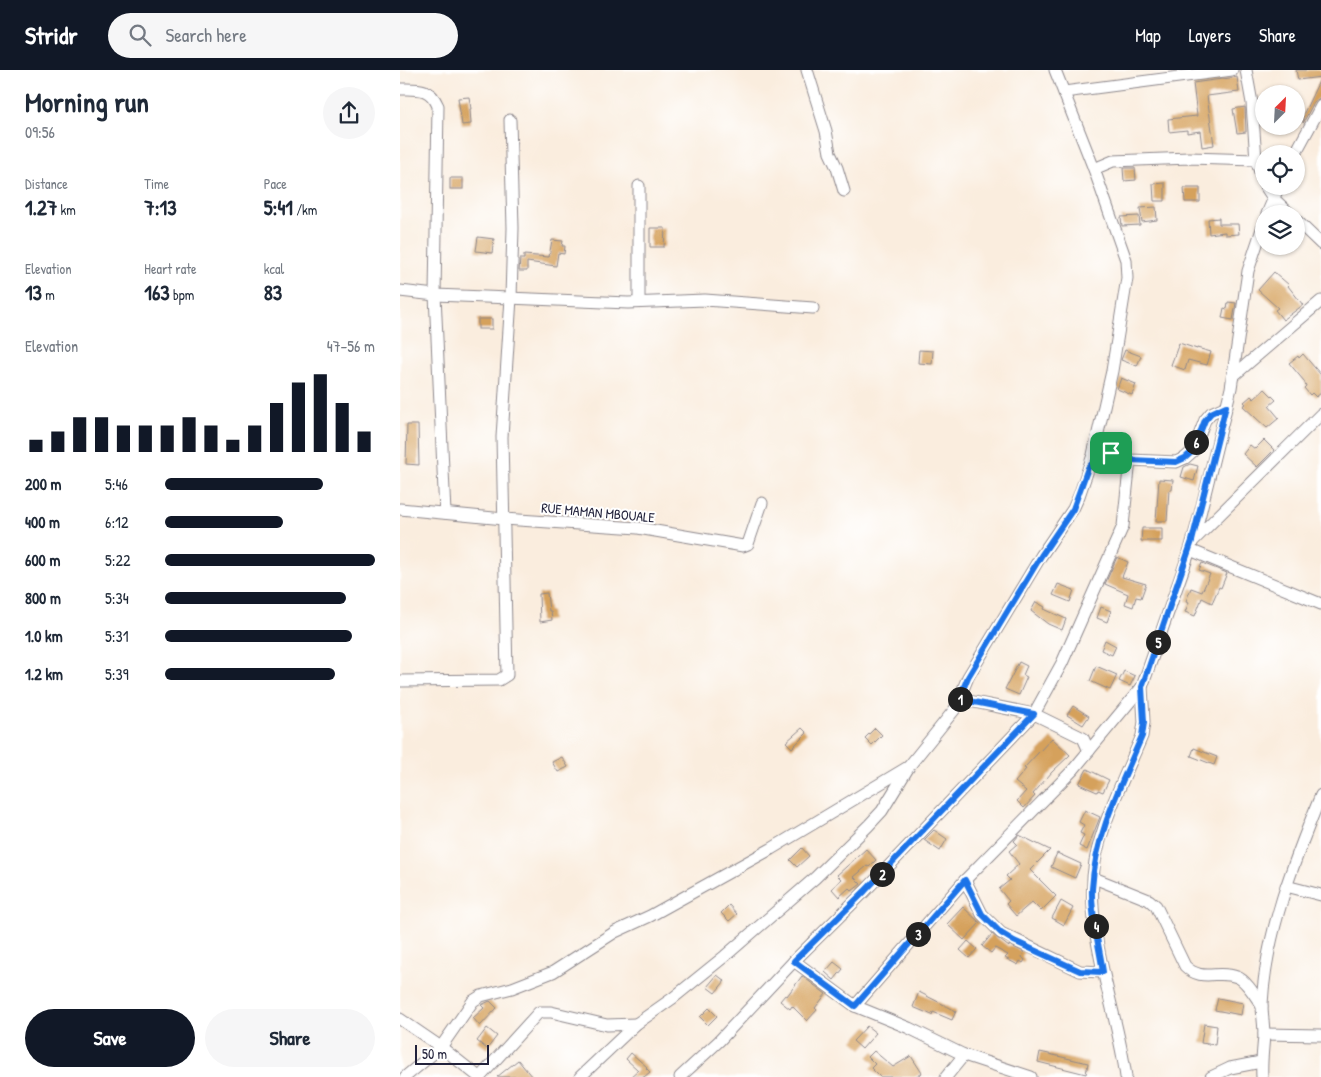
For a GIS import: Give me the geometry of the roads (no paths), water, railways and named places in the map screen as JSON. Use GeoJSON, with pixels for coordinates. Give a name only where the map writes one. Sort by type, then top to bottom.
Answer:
{"type":"FeatureCollection","features":[{"type":"Feature","properties":{"kind":"street"},"geometry":{"type":"LineString","coordinates":[[807,70],[826,131],[830,153],[844,191]]}},
{"type":"Feature","properties":{"kind":"street"},"geometry":{"type":"LineString","coordinates":[[580,1077],[636,1024],[673,998],[718,962],[815,878],[882,811],[910,765],[955,709],[968,677],[1041,556],[1073,509],[1088,468],[1112,370],[1127,278],[1126,260],[1094,169],[1055,70]]}},
{"type":"Feature","properties":{"kind":"street"},"geometry":{"type":"LineString","coordinates":[[1064,92],[1232,70]]}},
{"type":"Feature","properties":{"kind":"street"},"geometry":{"type":"LineString","coordinates":[[1246,70],[1252,103],[1255,146]]}},
{"type":"Feature","properties":{"kind":"street"},"geometry":{"type":"LineString","coordinates":[[400,89],[423,90],[435,99],[438,106],[435,295],[445,513]]}},
{"type":"Feature","properties":{"kind":"street"},"geometry":{"type":"LineString","coordinates":[[1301,145],[1321,106]]}},
{"type":"Feature","properties":{"kind":"street"},"geometry":{"type":"LineString","coordinates":[[400,681],[499,680],[507,675],[502,437],[512,298],[510,120]]}},
{"type":"Feature","properties":{"kind":"street"},"geometry":{"type":"LineString","coordinates":[[1094,169],[1113,161],[1189,158],[1255,160]]}},
{"type":"Feature","properties":{"kind":"street"},"geometry":{"type":"LineString","coordinates":[[639,186],[639,302]]}},
{"type":"Feature","properties":{"kind":"street"},"geometry":{"type":"LineString","coordinates":[[1271,195],[1280,205]]}},
{"type":"Feature","properties":{"kind":"street"},"geometry":{"type":"LineString","coordinates":[[1270,205],[1274,195]]}},
{"type":"Feature","properties":{"kind":"street"},"geometry":{"type":"LineString","coordinates":[[1305,229],[1321,244]]}},
{"type":"Feature","properties":{"kind":"street"},"geometry":{"type":"LineString","coordinates":[[855,1006],[965,880],[1073,770],[1142,687],[1191,545],[1226,406],[1248,271],[1255,250]]}},
{"type":"Feature","properties":{"kind":"street"},"geometry":{"type":"LineString","coordinates":[[400,292],[435,295],[639,302],[705,300],[813,308]]}},
{"type":"Feature","properties":{"kind":"street"},"geometry":{"type":"LineString","coordinates":[[1232,377],[1321,301]]}},
{"type":"Feature","properties":{"kind":"street"},"geometry":{"type":"LineString","coordinates":[[1088,468],[1100,455],[1111,453],[1130,460],[1176,462],[1185,458],[1193,451],[1205,420],[1211,413],[1226,406]]}},
{"type":"Feature","properties":{"kind":"street"},"geometry":{"type":"LineString","coordinates":[[1191,545],[1321,414]]}},
{"type":"Feature","properties":{"kind":"street"},"geometry":{"type":"LineString","coordinates":[[680,1077],[720,1041],[794,961],[865,891],[1034,714],[1062,664],[1123,526],[1130,460]]}},
{"type":"Feature","properties":{"kind":"street","name":"RUE MAMAN MBOUALE"},"geometry":{"type":"LineString","coordinates":[[400,509],[504,519],[638,528],[743,546],[748,544],[762,503]]}},
{"type":"Feature","properties":{"kind":"street"},"geometry":{"type":"LineString","coordinates":[[1191,545],[1321,604]]}},
{"type":"Feature","properties":{"kind":"street"},"geometry":{"type":"LineString","coordinates":[[1126,1077],[1122,1045],[1103,972],[1093,908],[1094,878],[1098,848],[1142,736],[1144,722],[1142,687]]}},
{"type":"Feature","properties":{"kind":"street"},"geometry":{"type":"LineString","coordinates":[[959,699],[1034,714],[1082,738],[1089,751]]}},
{"type":"Feature","properties":{"kind":"street"},"geometry":{"type":"LineString","coordinates":[[405,1077],[441,1046],[473,1001],[481,996],[512,988],[553,972],[614,932],[650,916],[762,853],[910,765]]}},
{"type":"Feature","properties":{"kind":"street"},"geometry":{"type":"LineString","coordinates":[[1262,1077],[1261,1062],[1264,1034],[1262,1006],[1272,943],[1286,886],[1321,795]]}},
{"type":"Feature","properties":{"kind":"street"},"geometry":{"type":"LineString","coordinates":[[1094,878],[1149,900],[1156,906],[1185,966],[1191,972],[1197,975],[1228,975],[1237,977],[1245,982],[1262,1006]]}},
{"type":"Feature","properties":{"kind":"street"},"geometry":{"type":"LineString","coordinates":[[965,880],[982,914],[1001,933],[1014,941],[1080,971],[1103,972]]}},
{"type":"Feature","properties":{"kind":"street"},"geometry":{"type":"LineString","coordinates":[[1286,886],[1321,895]]}},
{"type":"Feature","properties":{"kind":"street"},"geometry":{"type":"LineString","coordinates":[[794,961],[855,1006],[909,1028],[964,1055],[1031,1077]]}},
{"type":"Feature","properties":{"kind":"street"},"geometry":{"type":"LineString","coordinates":[[400,1019],[441,1046],[480,1077],[539,1012],[551,1012],[607,1026],[636,1024]]}},
{"type":"Feature","properties":{"kind":"street"},"geometry":{"type":"LineString","coordinates":[[1264,1034],[1321,1035]]}},
{"type":"Feature","properties":{"kind":"street"},"geometry":{"type":"LineString","coordinates":[[946,1077],[964,1055]]}},
{"type":"Feature","properties":{"kind":"street"},"geometry":{"type":"LineString","coordinates":[[1211,1077],[1230,1068],[1261,1062]]}}]}
